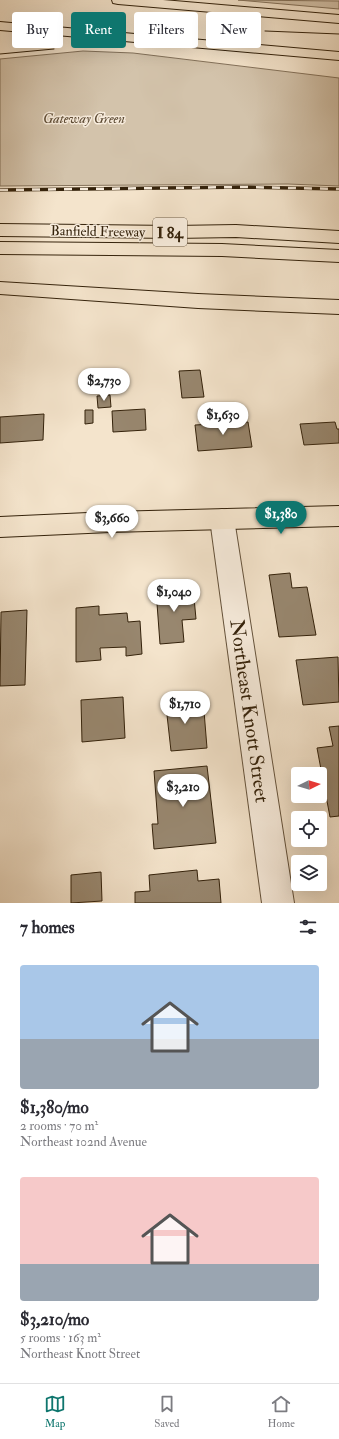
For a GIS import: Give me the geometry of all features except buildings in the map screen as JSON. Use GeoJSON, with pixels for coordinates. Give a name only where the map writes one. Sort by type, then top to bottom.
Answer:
{"type":"FeatureCollection","features":[{"type":"Feature","properties":{"kind":"main road"},"geometry":{"type":"LineString","coordinates":[[118,0],[339,19]]}},
{"type":"Feature","properties":{"kind":"main road"},"geometry":{"type":"LineString","coordinates":[[0,26],[206,45]]}},
{"type":"Feature","properties":{"kind":"main road"},"geometry":{"type":"LineString","coordinates":[[236,48],[271,58],[339,67]]}},
{"type":"Feature","properties":{"kind":"main road"},"geometry":{"type":"LineString","coordinates":[[244,48],[339,56]]}},
{"type":"Feature","properties":{"kind":"main road","name":"Banfield Freeway"},"geometry":{"type":"LineString","coordinates":[[0,230],[174,232],[236,231],[339,237]]}},
{"type":"Feature","properties":{"kind":"main road","name":"Banfield Freeway"},"geometry":{"type":"LineString","coordinates":[[0,248],[222,250],[339,256]]}},
{"type":"Feature","properties":{"kind":"main road"},"geometry":{"type":"LineString","coordinates":[[0,288],[339,307]]}},
{"type":"Feature","properties":{"kind":"main road"},"geometry":{"type":"LineString","coordinates":[[0,527],[110,522],[339,516]]}},
{"type":"Feature","properties":{"kind":"street","name":"Northeast Knott Street"},"geometry":{"type":"LineString","coordinates":[[222,519],[278,903]]}},
{"type":"Feature","properties":{"kind":"green space"},"geometry":{"type":"Polygon","coordinates":[[[238,0],[339,1],[339,9],[238,0]]]}},
{"type":"Feature","properties":{"kind":"green space","name":"Gateway Green"},"geometry":{"type":"Polygon","coordinates":[[[83,51],[133,53],[339,78],[339,186],[288,184],[0,186],[0,59],[83,51]]]}},
{"type":"Feature","properties":{"kind":"tram line"},"geometry":{"type":"LineString","coordinates":[[265,31],[339,34]]}},
{"type":"Feature","properties":{"kind":"tram line"},"geometry":{"type":"LineString","coordinates":[[0,54],[54,49]]}},
{"type":"Feature","properties":{"kind":"railway"},"geometry":{"type":"LineString","coordinates":[[0,190],[245,187],[339,189]]}}]}
